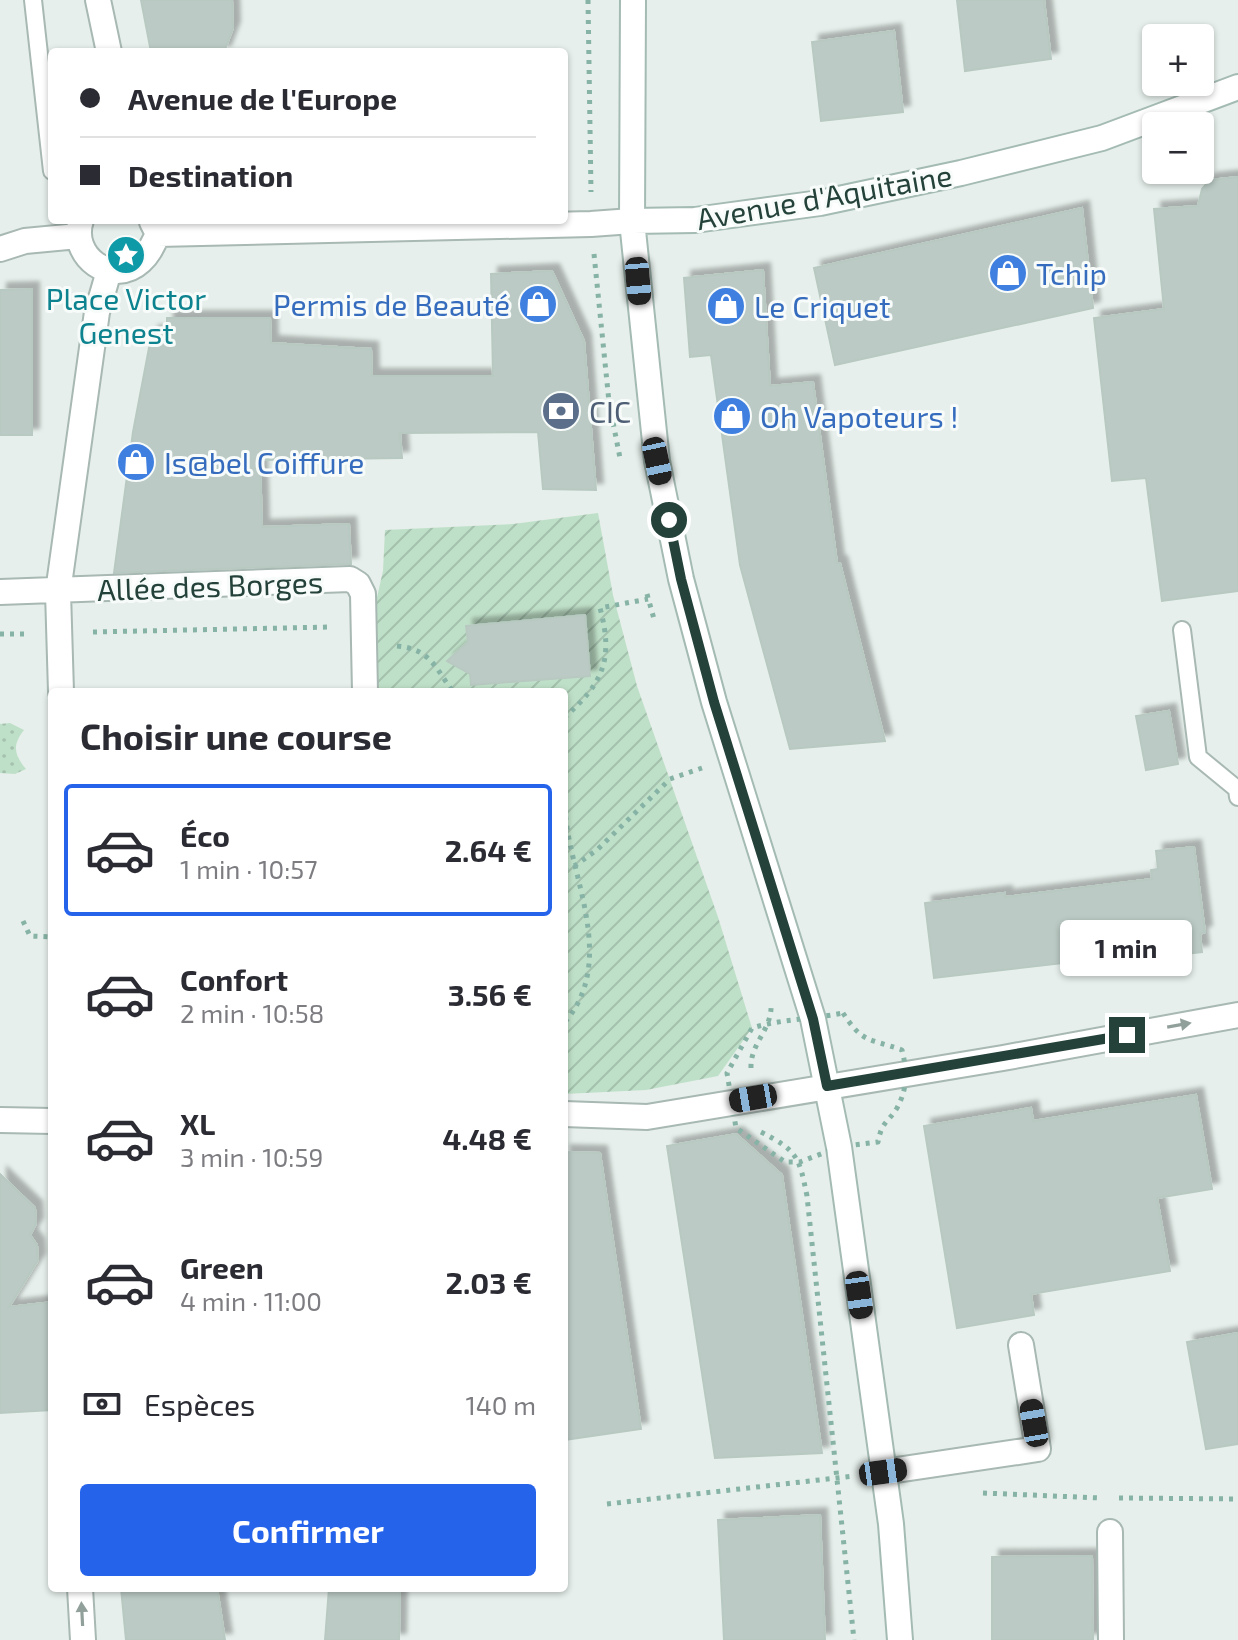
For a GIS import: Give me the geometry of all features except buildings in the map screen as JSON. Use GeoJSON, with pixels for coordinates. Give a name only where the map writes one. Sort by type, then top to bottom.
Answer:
{"type":"FeatureCollection","features":[{"type":"Feature","properties":{"kind":"street"},"geometry":{"type":"LineString","coordinates":[[98,0],[108,48]]}},
{"type":"Feature","properties":{"kind":"street"},"geometry":{"type":"LineString","coordinates":[[633,0],[632,221],[657,461],[681,579],[714,702],[813,1019],[827,1086],[839,1147],[891,1524],[900,1640]]}},
{"type":"Feature","properties":{"kind":"street","name":"Avenue d'Aquitaine"},"geometry":{"type":"LineString","coordinates":[[155,227],[591,224],[695,220],[820,203],[961,173],[1102,138],[1238,87]]}},
{"type":"Feature","properties":{"kind":"street"},"geometry":{"type":"LineString","coordinates":[[0,249],[80,228],[81,248],[97,266],[109,271],[132,268],[141,261],[155,227]]}},
{"type":"Feature","properties":{"kind":"street"},"geometry":{"type":"LineString","coordinates":[[61,688],[58,592],[97,312],[109,271]]}},
{"type":"Feature","properties":{"kind":"street","name":"Allée des Borges"},"geometry":{"type":"LineString","coordinates":[[0,592],[350,579],[358,584],[363,594],[365,688]]}},
{"type":"Feature","properties":{"kind":"street"},"geometry":{"type":"LineString","coordinates":[[568,1114],[647,1117],[1003,1058],[1238,1015]]}},
{"type":"Feature","properties":{"kind":"street"},"geometry":{"type":"LineString","coordinates":[[0,1120],[48,1121]]}},
{"type":"Feature","properties":{"kind":"street"},"geometry":{"type":"LineString","coordinates":[[883,1472],[1038,1449],[1021,1345]]}},
{"type":"Feature","properties":{"kind":"street"},"geometry":{"type":"LineString","coordinates":[[1110,1532],[1111,1640]]}},
{"type":"Feature","properties":{"kind":"street"},"geometry":{"type":"LineString","coordinates":[[80,1592],[83,1640]]}},
{"type":"Feature","properties":{"kind":"lane"},"geometry":{"type":"LineString","coordinates":[[33,0],[48,135]]}},
{"type":"Feature","properties":{"kind":"lane"},"geometry":{"type":"LineString","coordinates":[[1182,630],[1198,757],[1237,789],[1238,797]]}},
{"type":"Feature","properties":{"kind":"path"},"geometry":{"type":"LineString","coordinates":[[588,0],[591,224],[609,402],[621,462]]}},
{"type":"Feature","properties":{"kind":"path"},"geometry":{"type":"LineString","coordinates":[[645,584],[655,622]]}},
{"type":"Feature","properties":{"kind":"path"},"geometry":{"type":"LineString","coordinates":[[568,714],[587,697],[601,676],[607,655],[600,608],[648,599]]}},
{"type":"Feature","properties":{"kind":"path"},"geometry":{"type":"LineString","coordinates":[[0,634],[364,635],[416,648],[431,661],[450,688]]}},
{"type":"Feature","properties":{"kind":"path"},"geometry":{"type":"LineString","coordinates":[[697,753],[706,781]]}},
{"type":"Feature","properties":{"kind":"path"},"geometry":{"type":"LineString","coordinates":[[568,867],[576,865],[598,849],[670,779],[702,768]]}},
{"type":"Feature","properties":{"kind":"path"},"geometry":{"type":"LineString","coordinates":[[568,838],[590,937],[589,971],[576,1010],[568,1019]]}},
{"type":"Feature","properties":{"kind":"path"},"geometry":{"type":"LineString","coordinates":[[23,921],[30,936],[48,937]]}},
{"type":"Feature","properties":{"kind":"path"},"geometry":{"type":"LineString","coordinates":[[767,991],[772,1006],[770,1022],[751,1055],[753,1098],[761,1132],[786,1145],[800,1162],[807,1196],[854,1640]]}},
{"type":"Feature","properties":{"kind":"path"},"geometry":{"type":"LineString","coordinates":[[607,1504],[883,1472]]}},
{"type":"Feature","properties":{"kind":"path"},"geometry":{"type":"LineString","coordinates":[[980,1493],[1081,1498],[1238,1499]]}},
{"type":"Feature","properties":{"kind":"green space"},"geometry":{"type":"Polygon","coordinates":[[[598,513],[613,595],[637,686],[718,917],[752,1028],[718,1076],[646,1090],[568,1094],[568,688],[372,688],[372,619],[383,571],[385,530],[513,524],[598,513]]]}},
{"type":"Feature","properties":{"kind":"green space"},"geometry":{"type":"Polygon","coordinates":[[[10,723],[24,730],[16,750],[26,769],[15,774],[0,773],[0,724],[10,723]]]}},
{"type":"Feature","properties":{"kind":"place","name":"Place Victor Genest"},"geometry":{"type":"Point","coordinates":[126,255]}},
{"type":"Feature","properties":{"kind":"place","name":"Tchip"},"geometry":{"type":"Point","coordinates":[1008,273]}},
{"type":"Feature","properties":{"kind":"place","name":"Permis de Beauté"},"geometry":{"type":"Point","coordinates":[538,304]}},
{"type":"Feature","properties":{"kind":"place","name":"Le Criquet"},"geometry":{"type":"Point","coordinates":[726,306]}},
{"type":"Feature","properties":{"kind":"place","name":"CIC"},"geometry":{"type":"Point","coordinates":[561,411]}},
{"type":"Feature","properties":{"kind":"place","name":"Oh Vapoteurs !"},"geometry":{"type":"Point","coordinates":[732,416]}},
{"type":"Feature","properties":{"kind":"place","name":"Is@bel Coiffure"},"geometry":{"type":"Point","coordinates":[136,462]}},
{"type":"Feature","properties":{"kind":"route"},"geometry":{"type":"LineString","coordinates":[[669,520],[681,579],[714,702],[813,1019],[827,1086],[1127,1035]]}}]}
